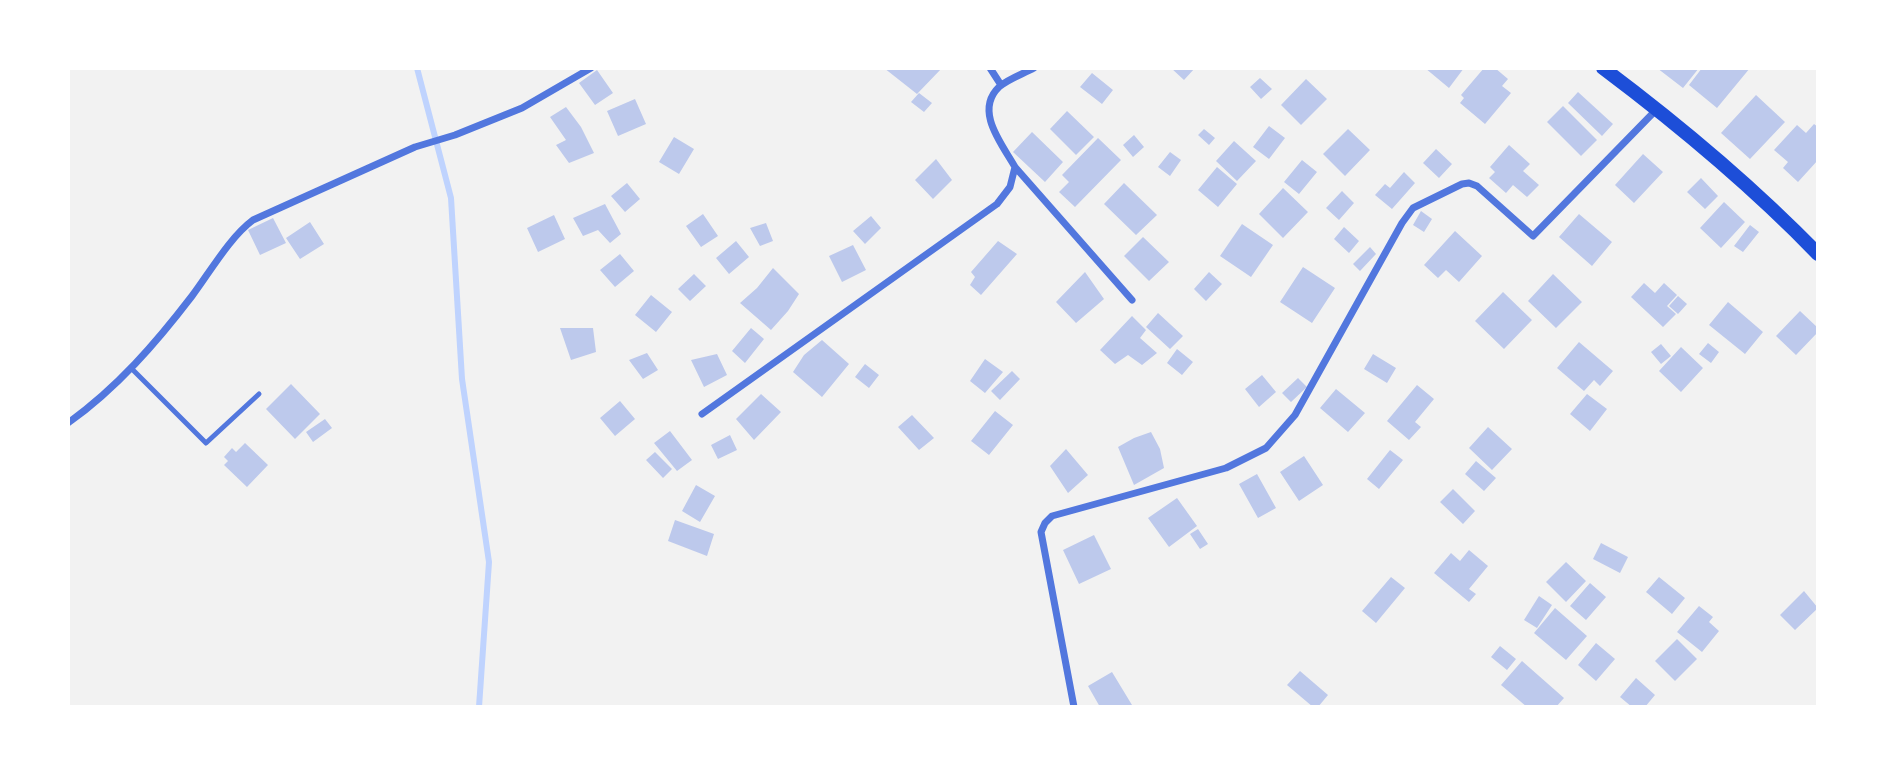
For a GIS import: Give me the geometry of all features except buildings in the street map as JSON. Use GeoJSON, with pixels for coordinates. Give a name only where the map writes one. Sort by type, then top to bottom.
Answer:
{"type":"FeatureCollection","features":[{"type":"Feature","properties":{"kind":"main road"},"geometry":{"type":"LineString","coordinates":[[1603,68],[1657,109],[1779,214],[1818,254]]}},
{"type":"Feature","properties":{"kind":"street"},"geometry":{"type":"LineString","coordinates":[[68,423],[132,369],[245,226],[253,220],[415,147],[455,135],[522,108],[591,68]]}},
{"type":"Feature","properties":{"kind":"street"},"geometry":{"type":"LineString","coordinates":[[990,68],[1001,85]]}},
{"type":"Feature","properties":{"kind":"street"},"geometry":{"type":"LineString","coordinates":[[1034,68],[1001,85],[993,95],[988,112],[993,130],[1015,167],[1132,300]]}},
{"type":"Feature","properties":{"kind":"street"},"geometry":{"type":"LineString","coordinates":[[1074,707],[1041,532],[1045,523],[1052,516],[1226,468],[1266,448],[1295,415],[1402,223],[1413,208],[1469,183],[1477,186],[1533,236],[1657,109]]}},
{"type":"Feature","properties":{"kind":"street"},"geometry":{"type":"LineString","coordinates":[[702,414],[997,204],[1010,187],[1015,167]]}},
{"type":"Feature","properties":{"kind":"lane"},"geometry":{"type":"LineString","coordinates":[[132,369],[206,443],[259,394]]}},
{"type":"Feature","properties":{"kind":"waterway"},"geometry":{"type":"LineString","coordinates":[[417,68],[451,198],[462,379],[489,562],[479,707]]}}]}
